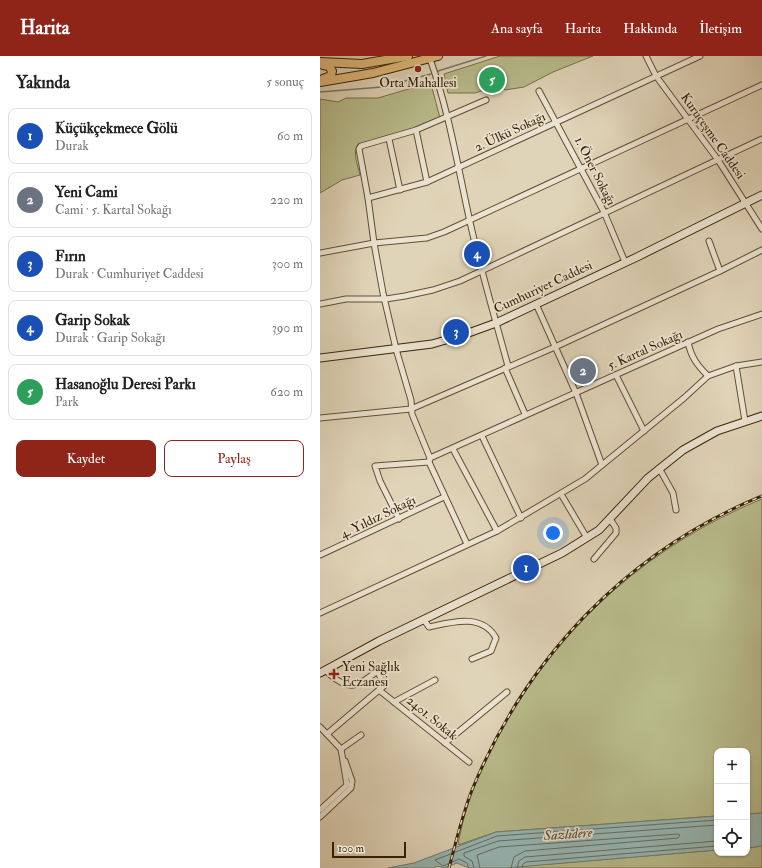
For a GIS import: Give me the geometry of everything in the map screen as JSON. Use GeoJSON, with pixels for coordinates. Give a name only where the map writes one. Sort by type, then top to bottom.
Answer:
{"type":"FeatureCollection","features":[{"type":"Feature","properties":{"kind":"main road"},"geometry":{"type":"LineString","coordinates":[[320,64],[362,64],[408,56]]}},
{"type":"Feature","properties":{"kind":"main road"},"geometry":{"type":"LineString","coordinates":[[320,80],[373,73],[433,57]]}},
{"type":"Feature","properties":{"kind":"main road"},"geometry":{"type":"LineString","coordinates":[[320,64],[329,66],[332,71],[331,76],[320,80]]}},
{"type":"Feature","properties":{"kind":"street","name":"Kuruçeşme Caddesi"},"geometry":{"type":"LineString","coordinates":[[646,56],[656,76],[718,160],[762,229]]}},
{"type":"Feature","properties":{"kind":"street","name":"2. Ülkü Sokağı"},"geometry":{"type":"LineString","coordinates":[[368,198],[427,182],[700,56]]}},
{"type":"Feature","properties":{"kind":"street"},"geometry":{"type":"LineString","coordinates":[[433,57],[446,117],[460,167],[482,272],[506,367],[525,414]]}},
{"type":"Feature","properties":{"kind":"street"},"geometry":{"type":"LineString","coordinates":[[320,253],[374,243],[427,238],[444,232],[580,167],[762,85]]}},
{"type":"Feature","properties":{"kind":"street","name":"1. Öner Sokağı"},"geometry":{"type":"LineString","coordinates":[[539,91],[604,212],[625,262]]}},
{"type":"Feature","properties":{"kind":"street"},"geometry":{"type":"LineString","coordinates":[[468,544],[444,497],[411,409],[411,400],[396,349],[374,243],[359,149],[361,146],[416,130],[486,100]]}},
{"type":"Feature","properties":{"kind":"street"},"geometry":{"type":"LineString","coordinates":[[416,130],[427,182]]}},
{"type":"Feature","properties":{"kind":"street"},"geometry":{"type":"LineString","coordinates":[[389,139],[400,190]]}},
{"type":"Feature","properties":{"kind":"street"},"geometry":{"type":"LineString","coordinates":[[320,304],[346,299],[386,299],[433,290],[460,281],[482,272],[604,212],[762,139]]}},
{"type":"Feature","properties":{"kind":"street","name":"Cumhuriyet Caddesi"},"geometry":{"type":"LineString","coordinates":[[320,358],[432,344],[496,323],[762,195]]}},
{"type":"Feature","properties":{"kind":"street"},"geometry":{"type":"LineString","coordinates":[[709,241],[720,272]]}},
{"type":"Feature","properties":{"kind":"street"},"geometry":{"type":"LineString","coordinates":[[320,418],[411,409],[555,347],[720,272],[762,250]]}},
{"type":"Feature","properties":{"kind":"street"},"geometry":{"type":"LineString","coordinates":[[536,304],[576,393],[602,466]]}},
{"type":"Feature","properties":{"kind":"street","name":"5. Kartal Sokağı"},"geometry":{"type":"LineString","coordinates":[[399,518],[380,481],[375,466],[429,460],[482,436],[525,414],[576,393],[688,342],[718,329],[762,314]]}},
{"type":"Feature","properties":{"kind":"street"},"geometry":{"type":"LineString","coordinates":[[688,342],[692,358],[696,365],[708,376]]}},
{"type":"Feature","properties":{"kind":"street"},"geometry":{"type":"LineString","coordinates":[[320,613],[497,531],[521,518],[602,466],[644,432],[708,376],[736,366],[762,362]]}},
{"type":"Feature","properties":{"kind":"street"},"geometry":{"type":"LineString","coordinates":[[736,366],[745,421]]}},
{"type":"Feature","properties":{"kind":"street"},"geometry":{"type":"LineString","coordinates":[[616,375],[644,432]]}},
{"type":"Feature","properties":{"kind":"street"},"geometry":{"type":"LineString","coordinates":[[327,734],[385,685],[377,671],[364,682],[351,686],[338,682],[323,671],[341,660],[562,553],[587,538],[610,519],[637,488],[659,468],[700,439],[745,421],[762,416]]}},
{"type":"Feature","properties":{"kind":"street"},"geometry":{"type":"LineString","coordinates":[[482,436],[521,518]]}},
{"type":"Feature","properties":{"kind":"street"},"geometry":{"type":"LineString","coordinates":[[453,449],[497,531]]}},
{"type":"Feature","properties":{"kind":"street"},"geometry":{"type":"LineString","coordinates":[[659,468],[673,493],[676,510]]}},
{"type":"Feature","properties":{"kind":"street"},"geometry":{"type":"LineString","coordinates":[[560,494],[587,538]]}},
{"type":"Feature","properties":{"kind":"street","name":"4. Yıldız Sokağı"},"geometry":{"type":"LineString","coordinates":[[320,555],[444,497]]}},
{"type":"Feature","properties":{"kind":"street"},"geometry":{"type":"LineString","coordinates":[[594,559],[616,533],[616,528],[610,519]]}},
{"type":"Feature","properties":{"kind":"street"},"geometry":{"type":"LineString","coordinates":[[424,620],[429,627],[462,620],[480,624],[492,631],[496,638],[491,651],[472,660]]}},
{"type":"Feature","properties":{"kind":"street"},"geometry":{"type":"LineString","coordinates":[[394,702],[435,680]]}},
{"type":"Feature","properties":{"kind":"street","name":"2401. Sokak"},"geometry":{"type":"LineString","coordinates":[[379,690],[469,762]]}},
{"type":"Feature","properties":{"kind":"street"},"geometry":{"type":"LineString","coordinates":[[445,742],[507,692]]}},
{"type":"Feature","properties":{"kind":"street"},"geometry":{"type":"LineString","coordinates":[[320,727],[341,749],[347,785],[320,810]]}},
{"type":"Feature","properties":{"kind":"street"},"geometry":{"type":"LineString","coordinates":[[341,749],[361,735]]}},
{"type":"Feature","properties":{"kind":"street"},"geometry":{"type":"LineString","coordinates":[[320,817],[351,788],[352,781],[343,758]]}},
{"type":"Feature","properties":{"kind":"green space"},"geometry":{"type":"Polygon","coordinates":[[[500,56],[593,56],[553,72],[524,87],[505,90],[500,85],[475,93],[448,93],[444,74],[500,56]]]}},
{"type":"Feature","properties":{"kind":"green space"},"geometry":{"type":"Polygon","coordinates":[[[412,88],[432,88],[440,118],[391,137],[358,144],[355,155],[360,175],[342,180],[320,193],[320,99],[338,102],[346,98],[378,98],[412,88]]]}},
{"type":"Feature","properties":{"kind":"green space"},"geometry":{"type":"Polygon","coordinates":[[[762,499],[762,813],[750,814],[750,748],[714,748],[714,816],[496,832],[458,845],[470,797],[490,751],[506,722],[530,685],[556,650],[584,618],[615,589],[648,562],[684,538],[722,517],[762,499]]]}},
{"type":"Feature","properties":{"kind":"green space"},"geometry":{"type":"Polygon","coordinates":[[[762,846],[762,868],[501,868],[714,850],[714,856],[750,856],[750,848],[762,846]]]}},
{"type":"Feature","properties":{"kind":"water"},"geometry":{"type":"Polygon","coordinates":[[[762,813],[762,846],[750,848],[750,814],[762,813]]]}},
{"type":"Feature","properties":{"kind":"water","name":"Sazlıdere"},"geometry":{"type":"Polygon","coordinates":[[[714,816],[714,850],[506,868],[469,868],[457,863],[444,868],[437,866],[434,868],[388,868],[414,863],[496,832],[714,816]]]}},
{"type":"Feature","properties":{"kind":"waterway"},"geometry":{"type":"LineString","coordinates":[[438,71],[486,56]]}},
{"type":"Feature","properties":{"kind":"waterway"},"geometry":{"type":"LineString","coordinates":[[320,92],[382,87],[431,74]]}},
{"type":"Feature","properties":{"kind":"railway"},"geometry":{"type":"LineString","coordinates":[[449,868],[468,799],[495,741],[522,695],[553,653],[587,613],[626,578],[668,546],[713,519],[762,496]]}},
{"type":"Feature","properties":{"kind":"place","name":"Orta Mahallesi"},"geometry":{"type":"Point","coordinates":[418,69]}},
{"type":"Feature","properties":{"kind":"place","name":"Hasanoğlu Deresi Parkı"},"geometry":{"type":"Point","coordinates":[492,80]}},
{"type":"Feature","properties":{"kind":"place","name":"Garip Sokak"},"geometry":{"type":"Point","coordinates":[477,254]}},
{"type":"Feature","properties":{"kind":"place","name":"Fırın"},"geometry":{"type":"Point","coordinates":[456,332]}},
{"type":"Feature","properties":{"kind":"place","name":"Yeni Cami"},"geometry":{"type":"Point","coordinates":[583,371]}},
{"type":"Feature","properties":{"kind":"place","name":"Küçükçekmece Gölü"},"geometry":{"type":"Point","coordinates":[526,568]}},
{"type":"Feature","properties":{"kind":"place","name":"Yeni Sağlık Eczanesi"},"geometry":{"type":"Point","coordinates":[334,674]}}]}
